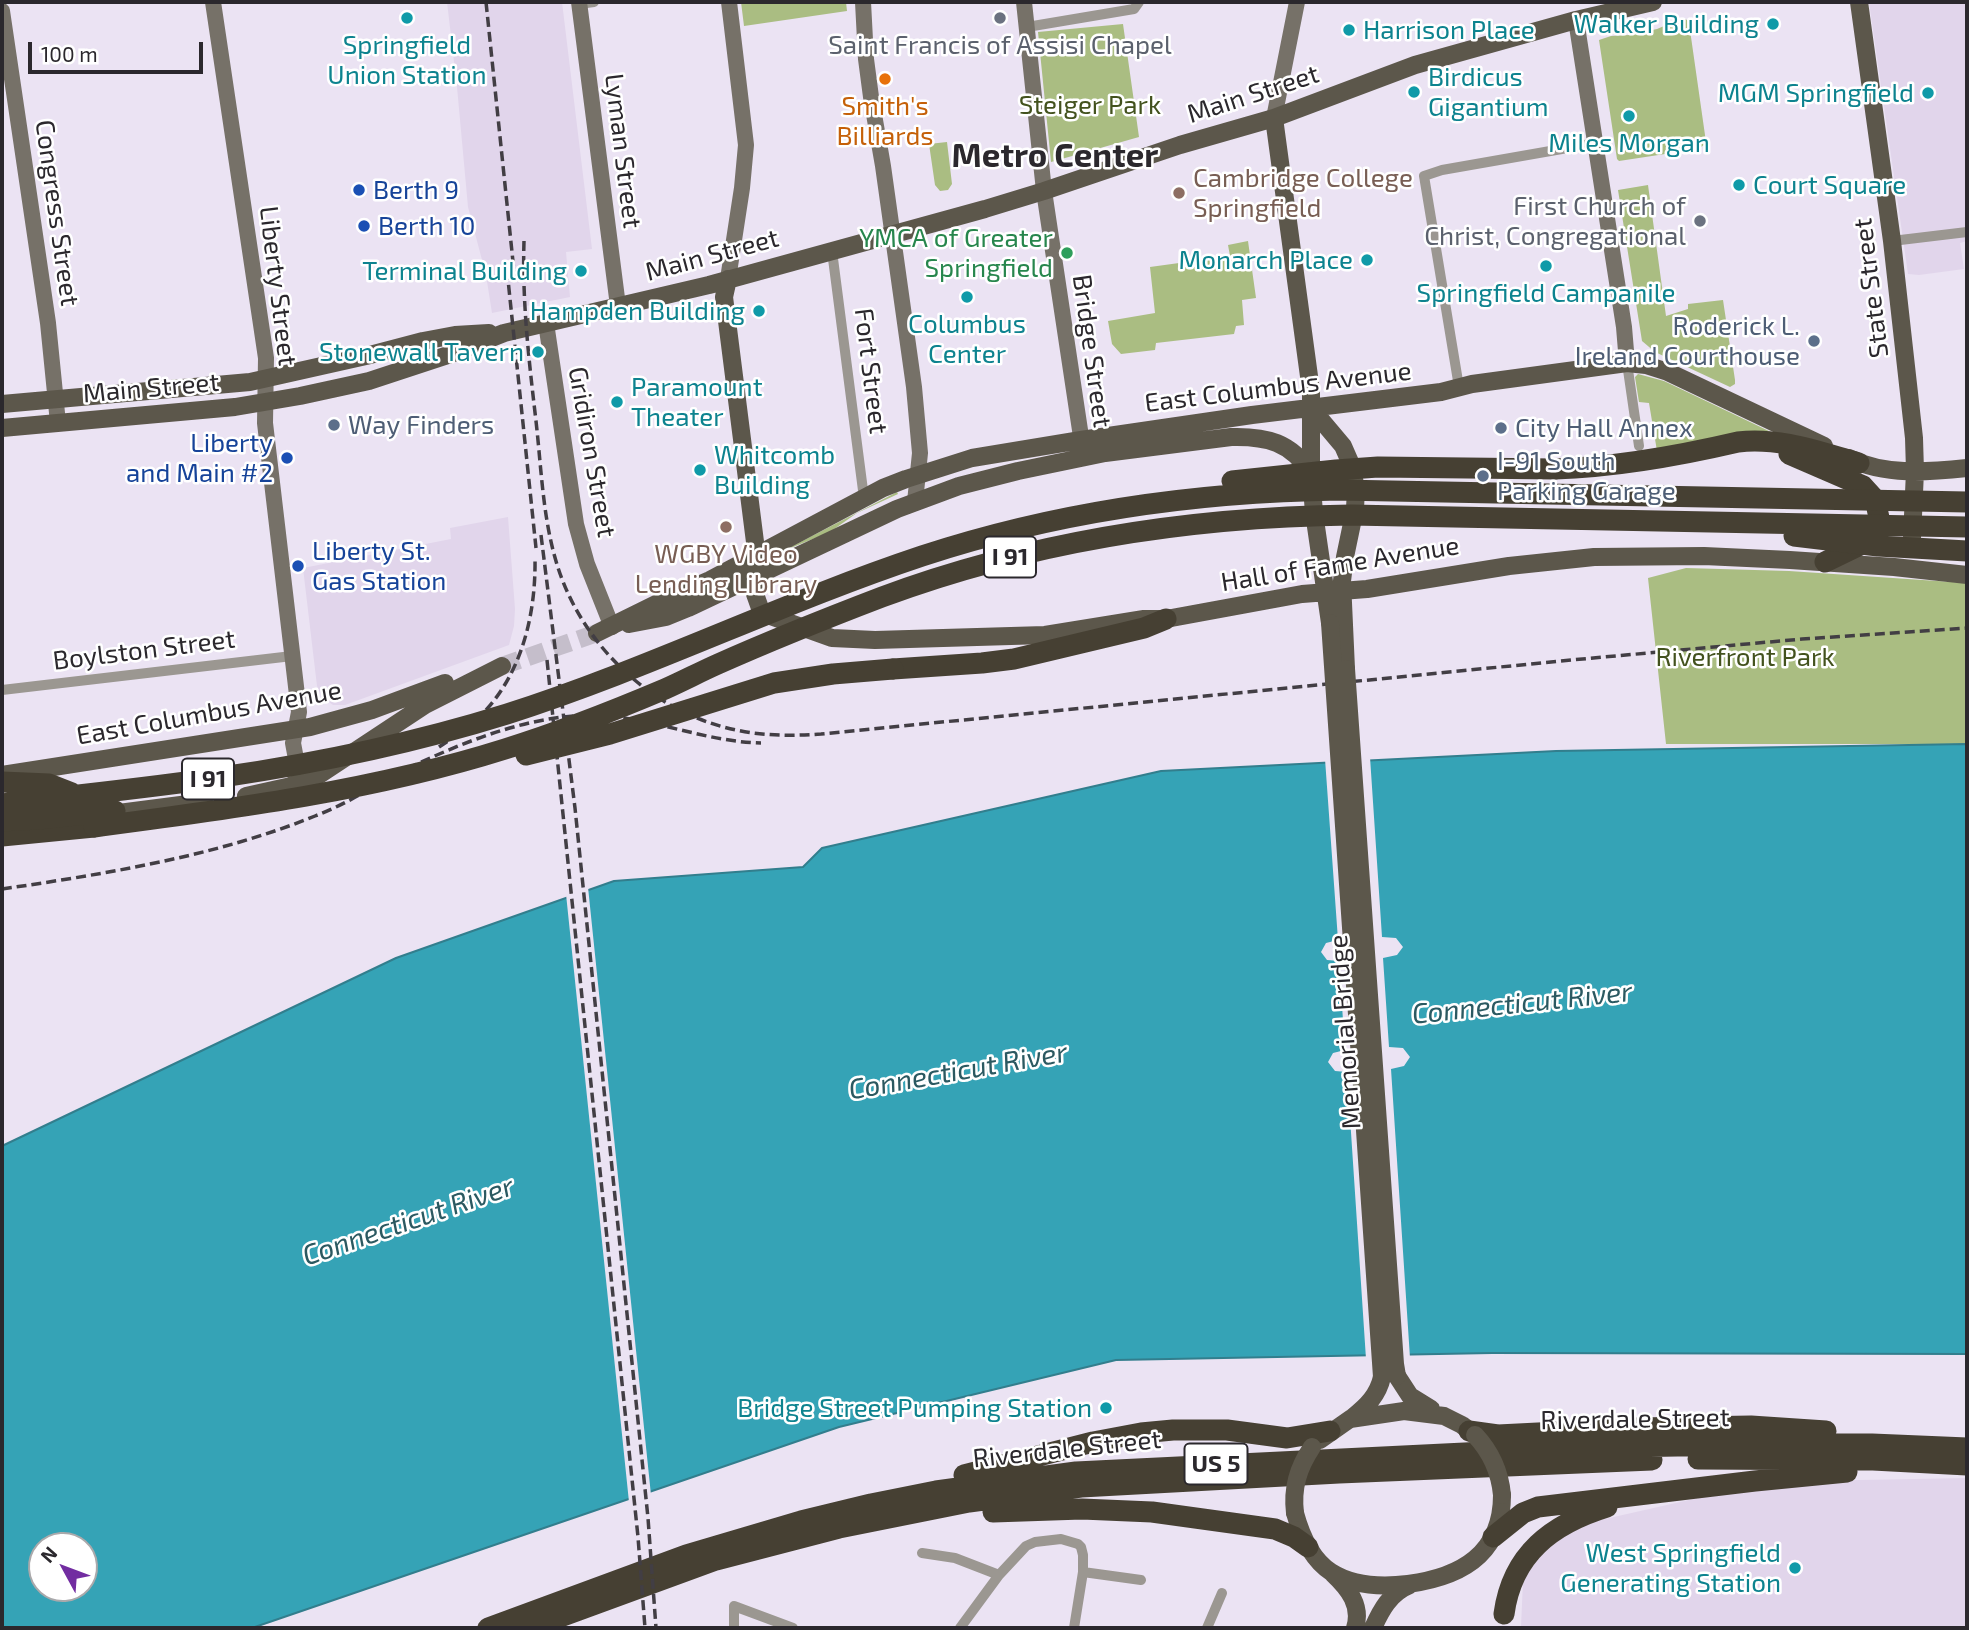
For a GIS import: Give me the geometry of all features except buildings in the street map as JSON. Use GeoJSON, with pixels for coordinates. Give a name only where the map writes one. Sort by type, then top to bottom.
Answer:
{"type":"FeatureCollection","features":[{"type":"Feature","properties":{"kind":"highway"},"geometry":{"type":"LineString","coordinates":[[1754,441],[1863,486],[1873,496],[1879,518],[1874,533],[1860,545],[1825,562]]}},
{"type":"Feature","properties":{"kind":"highway"},"geometry":{"type":"LineString","coordinates":[[1089,514],[1190,487],[1336,470],[1427,467],[1584,468],[1632,463],[1738,442],[1787,443],[1859,463]]}},
{"type":"Feature","properties":{"kind":"highway"},"geometry":{"type":"LineString","coordinates":[[1802,500],[1967,487]]}},
{"type":"Feature","properties":{"kind":"highway","name":"I 91"},"geometry":{"type":"LineString","coordinates":[[2,804],[220,778],[303,764],[465,726],[586,687],[922,556],[1004,533],[1089,514],[1182,500],[1297,491],[1967,502]]}},
{"type":"Feature","properties":{"kind":"highway","name":"I 91"},"geometry":{"type":"LineString","coordinates":[[2,836],[216,811],[300,797],[474,758],[545,736],[663,690],[716,664],[842,612],[950,574],[1059,545],[1171,526],[1260,518],[1351,515],[1967,527]]}},
{"type":"Feature","properties":{"kind":"highway"},"geometry":{"type":"LineString","coordinates":[[1709,523],[1855,544],[1967,551]]}},
{"type":"Feature","properties":{"kind":"highway"},"geometry":{"type":"LineString","coordinates":[[423,771],[480,765],[549,750],[786,680],[1014,659],[1144,628],[1166,619]]}},
{"type":"Feature","properties":{"kind":"highway"},"geometry":{"type":"LineString","coordinates":[[2,823],[194,800],[387,766],[522,730],[656,682],[716,664]]}},
{"type":"Feature","properties":{"kind":"highway"},"geometry":{"type":"LineString","coordinates":[[2,782],[49,784],[78,795]]}},
{"type":"Feature","properties":{"kind":"highway"},"geometry":{"type":"LineString","coordinates":[[1472,1433],[1760,1426],[1890,1437],[1964,1456]]}},
{"type":"Feature","properties":{"kind":"highway"},"geometry":{"type":"LineString","coordinates":[[870,1513],[951,1479],[1125,1435],[1206,1429],[1287,1438],[1330,1431]]}},
{"type":"Feature","properties":{"kind":"highway","name":"Riverdale Street"},"geometry":{"type":"LineString","coordinates":[[530,1628],[716,1560],[790,1540],[936,1491],[1076,1472],[1581,1447],[1872,1444],[1964,1456]]}},
{"type":"Feature","properties":{"kind":"highway"},"geometry":{"type":"LineString","coordinates":[[1493,1536],[1520,1514],[1535,1508],[1964,1456]]}},
{"type":"Feature","properties":{"kind":"highway"},"geometry":{"type":"LineString","coordinates":[[1503,1621],[1506,1600],[1515,1575],[1524,1559],[1540,1541],[1568,1522],[1641,1495]]}},
{"type":"Feature","properties":{"kind":"highway"},"geometry":{"type":"LineString","coordinates":[[870,1513],[1070,1508],[1129,1510],[1275,1529],[1308,1547]]}},
{"type":"Feature","properties":{"kind":"highway","name":"Riverdale Street"},"geometry":{"type":"LineString","coordinates":[[488,1628],[686,1555],[801,1521],[870,1513]]}},
{"type":"Feature","properties":{"kind":"main road","name":"Liberty Street"},"geometry":{"type":"LineString","coordinates":[[213,2],[264,345],[265,423],[299,712],[293,743],[296,759],[291,786]]}},
{"type":"Feature","properties":{"kind":"main road","name":"Lyman Street"},"geometry":{"type":"LineString","coordinates":[[584,2],[618,306]]}},
{"type":"Feature","properties":{"kind":"main road"},"geometry":{"type":"LineString","coordinates":[[729,2],[746,145],[742,188],[724,297],[755,556],[754,578]]}},
{"type":"Feature","properties":{"kind":"main road"},"geometry":{"type":"LineString","coordinates":[[863,2],[866,59],[914,387],[920,453],[915,502]]}},
{"type":"Feature","properties":{"kind":"main road","name":"Bridge Street"},"geometry":{"type":"LineString","coordinates":[[1024,2],[1044,191],[1082,449]]}},
{"type":"Feature","properties":{"kind":"main road"},"geometry":{"type":"LineString","coordinates":[[1297,2],[1274,118],[1311,391],[1314,513],[1334,592]]}},
{"type":"Feature","properties":{"kind":"main road","name":"Main Street"},"geometry":{"type":"LineString","coordinates":[[2,428],[235,407],[379,378],[504,333],[728,279],[1044,191],[1180,145],[1274,118],[1407,68],[1576,20],[1653,2]]}},
{"type":"Feature","properties":{"kind":"main road","name":"State Street"},"geometry":{"type":"LineString","coordinates":[[1859,2],[1892,241],[1914,438],[1911,570]]}},
{"type":"Feature","properties":{"kind":"main road","name":"Congress Street"},"geometry":{"type":"LineString","coordinates":[[2,11],[48,323],[58,423]]}},
{"type":"Feature","properties":{"kind":"main road"},"geometry":{"type":"LineString","coordinates":[[1576,20],[1624,327],[1627,363]]}},
{"type":"Feature","properties":{"kind":"main road","name":"Gridiron Street"},"geometry":{"type":"LineString","coordinates":[[546,323],[576,524],[604,630]]}},
{"type":"Feature","properties":{"kind":"main road","name":"Main Street"},"geometry":{"type":"LineString","coordinates":[[2,404],[233,384],[266,379],[435,338],[504,333]]}},
{"type":"Feature","properties":{"kind":"main road","name":"East Columbus Avenue"},"geometry":{"type":"LineString","coordinates":[[604,630],[666,617],[915,502],[1082,449],[1311,408],[1441,392],[1459,387],[1627,363],[1646,365],[1668,372],[1859,463],[1882,469],[1915,471],[1967,468]]}},
{"type":"Feature","properties":{"kind":"main road"},"geometry":{"type":"LineString","coordinates":[[1311,408],[1343,446],[1356,488],[1355,509],[1334,592]]}},
{"type":"Feature","properties":{"kind":"main road","name":"East Columbus Avenue"},"geometry":{"type":"LineString","coordinates":[[604,630],[710,580],[893,483],[982,456],[1250,437],[1266,439],[1286,447],[1302,460],[1311,474]]}},
{"type":"Feature","properties":{"kind":"main road","name":"Hall of Fame Avenue"},"geometry":{"type":"LineString","coordinates":[[754,578],[755,594],[761,611],[765,614],[832,638],[887,640],[1065,633],[1166,619],[1302,594],[1375,588],[1531,562],[1594,556],[1704,556],[1825,562],[1967,575]]}},
{"type":"Feature","properties":{"kind":"main road","name":"Memorial Bridge"},"geometry":{"type":"LineString","coordinates":[[1334,592],[1394,1350],[1390,1376]]}},
{"type":"Feature","properties":{"kind":"main road","name":"East Columbus Avenue"},"geometry":{"type":"LineString","coordinates":[[2,775],[296,729],[349,717],[469,673],[502,666],[425,705],[325,772],[291,786]]}},
{"type":"Feature","properties":{"kind":"main road"},"geometry":{"type":"LineString","coordinates":[[21,772],[11,785],[10,801],[18,815],[32,822]]}},
{"type":"Feature","properties":{"kind":"main road"},"geometry":{"type":"LineString","coordinates":[[2,823],[32,822],[237,797],[291,786]]}},
{"type":"Feature","properties":{"kind":"main road"},"geometry":{"type":"LineString","coordinates":[[1331,1572],[1352,1580],[1390,1586],[1445,1577],[1464,1568],[1480,1554],[1493,1536],[1501,1516],[1502,1495],[1499,1478],[1493,1461],[1472,1433],[1414,1399],[1390,1376],[1373,1399],[1312,1447],[1296,1479],[1295,1513],[1301,1534],[1315,1557],[1345,1586],[1355,1602],[1358,1612],[1355,1628]]}},
{"type":"Feature","properties":{"kind":"main road"},"geometry":{"type":"LineString","coordinates":[[1350,1419],[1404,1410],[1444,1416]]}},
{"type":"Feature","properties":{"kind":"main road"},"geometry":{"type":"LineString","coordinates":[[1373,1628],[1382,1608],[1389,1600],[1399,1590],[1413,1584]]}},
{"type":"Feature","properties":{"kind":"street"},"geometry":{"type":"LineString","coordinates":[[1027,27],[1137,5]]}},
{"type":"Feature","properties":{"kind":"street"},"geometry":{"type":"LineString","coordinates":[[1459,387],[1424,176],[1441,170],[1596,143]]}},
{"type":"Feature","properties":{"kind":"street"},"geometry":{"type":"LineString","coordinates":[[1892,241],[1967,232]]}},
{"type":"Feature","properties":{"kind":"street","name":"Fort Street"},"geometry":{"type":"LineString","coordinates":[[832,251],[864,498]]}},
{"type":"Feature","properties":{"kind":"street"},"geometry":{"type":"LineString","coordinates":[[1627,363],[1639,446]]}},
{"type":"Feature","properties":{"kind":"street","name":"Boylston Street"},"geometry":{"type":"LineString","coordinates":[[2,690],[292,656]]}},
{"type":"Feature","properties":{"kind":"street"},"geometry":{"type":"LineString","coordinates":[[960,1628],[999,1575],[1028,1545],[1061,1539],[1073,1542],[1081,1547],[1082,1551],[1083,1572],[1074,1628]]}},
{"type":"Feature","properties":{"kind":"street"},"geometry":{"type":"LineString","coordinates":[[922,1553],[955,1558],[999,1575]]}},
{"type":"Feature","properties":{"kind":"street"},"geometry":{"type":"LineString","coordinates":[[1083,1572],[1141,1580]]}},
{"type":"Feature","properties":{"kind":"street"},"geometry":{"type":"LineString","coordinates":[[1207,1628],[1222,1593]]}},
{"type":"Feature","properties":{"kind":"street"},"geometry":{"type":"LineString","coordinates":[[734,1628],[734,1606],[793,1628]]}},
{"type":"Feature","properties":{"kind":"shaded area"},"geometry":{"type":"Polygon","coordinates":[[[447,2],[562,2],[592,249],[566,252],[570,297],[492,313],[486,275],[468,207],[447,2]]]}},
{"type":"Feature","properties":{"kind":"shaded area","name":"MGM Springfield"},"geometry":{"type":"Polygon","coordinates":[[[1869,2],[1967,2],[1967,241],[1960,243],[1964,269],[1908,274],[1869,2]]]}},
{"type":"Feature","properties":{"kind":"shaded area"},"geometry":{"type":"Polygon","coordinates":[[[508,517],[515,609],[509,645],[345,705],[333,705],[322,697],[317,686],[303,568],[451,539],[450,528],[508,517]]]}},
{"type":"Feature","properties":{"kind":"shaded area","name":"West Springfield Generating Station"},"geometry":{"type":"Polygon","coordinates":[[[1967,1478],[1967,1628],[1521,1628],[1523,1581],[1538,1558],[1565,1534],[1596,1521],[1742,1488],[1807,1481],[1967,1478]]]}},
{"type":"Feature","properties":{"kind":"green space"},"geometry":{"type":"Polygon","coordinates":[[[741,2],[846,2],[847,11],[744,26],[741,2]]]}},
{"type":"Feature","properties":{"kind":"green space"},"geometry":{"type":"Polygon","coordinates":[[[1683,18],[1689,23],[1706,142],[1698,149],[1619,161],[1599,40],[1657,29],[1683,18]]]}},
{"type":"Feature","properties":{"kind":"green space","name":"Steiger Park"},"geometry":{"type":"Polygon","coordinates":[[[1123,24],[1139,137],[1051,162],[1038,32],[1123,24]]]}},
{"type":"Feature","properties":{"kind":"green space"},"geometry":{"type":"Polygon","coordinates":[[[947,142],[952,184],[948,190],[940,191],[935,185],[929,144],[947,142]]]}},
{"type":"Feature","properties":{"kind":"green space"},"geometry":{"type":"Polygon","coordinates":[[[1648,185],[1666,316],[1688,309],[1688,304],[1723,300],[1735,380],[1735,384],[1730,387],[1655,352],[1642,341],[1618,190],[1648,185]]]}},
{"type":"Feature","properties":{"kind":"green space"},"geometry":{"type":"Polygon","coordinates":[[[1248,241],[1256,298],[1242,300],[1244,325],[1236,326],[1234,334],[1156,343],[1155,350],[1121,354],[1112,344],[1108,321],[1155,313],[1150,267],[1230,256],[1228,245],[1248,241]]]}},
{"type":"Feature","properties":{"kind":"green space"},"geometry":{"type":"Polygon","coordinates":[[[1638,374],[1664,381],[1771,432],[1657,451],[1649,403],[1639,402],[1635,377],[1638,374]]]}},
{"type":"Feature","properties":{"kind":"green space"},"geometry":{"type":"Polygon","coordinates":[[[897,492],[898,494],[857,513],[830,532],[781,552],[897,492]]]}},
{"type":"Feature","properties":{"kind":"green space","name":"Riverfront Park"},"geometry":{"type":"Polygon","coordinates":[[[1686,568],[1789,571],[1967,583],[1967,744],[1666,744],[1648,578],[1686,568]]]}},
{"type":"Feature","properties":{"kind":"water","name":"Connecticut River"},"geometry":{"type":"Polygon","coordinates":[[[1967,744],[1967,1354],[1492,1353],[1116,1360],[839,1427],[252,1628],[2,1628],[2,1146],[396,958],[614,881],[803,867],[822,848],[1161,771],[1556,751],[1967,744]]]}},
{"type":"Feature","properties":{"kind":"pier"},"geometry":{"type":"Polygon","coordinates":[[[1370,757],[1382,937],[1396,938],[1403,947],[1397,955],[1383,958],[1389,1047],[1403,1048],[1410,1057],[1404,1066],[1391,1069],[1410,1358],[1366,1359],[1347,1072],[1335,1071],[1328,1062],[1333,1053],[1345,1050],[1339,961],[1327,960],[1321,952],[1326,943],[1338,940],[1325,759],[1370,757]]]}},
{"type":"Feature","properties":{"kind":"pier"},"geometry":{"type":"Polygon","coordinates":[[[588,887],[651,1495],[629,1502],[566,894],[588,887]]]}},
{"type":"Feature","properties":{"kind":"tunnel"},"geometry":{"type":"LineString","coordinates":[[502,666],[597,633]]}},
{"type":"Feature","properties":{"kind":"railway"},"geometry":{"type":"LineString","coordinates":[[486,2],[515,281]]}},
{"type":"Feature","properties":{"kind":"railway"},"geometry":{"type":"LineString","coordinates":[[524,241],[527,331],[542,481],[551,541],[562,579],[590,632],[630,676],[654,695],[680,710],[707,722],[736,730],[778,735],[821,734],[1571,660],[1802,639],[1967,628]]}},
{"type":"Feature","properties":{"kind":"railway"},"geometry":{"type":"LineString","coordinates":[[507,270],[536,548]]}},
{"type":"Feature","properties":{"kind":"railway"},"geometry":{"type":"LineString","coordinates":[[541,535],[575,808],[648,1518],[656,1628]]}},
{"type":"Feature","properties":{"kind":"railway"},"geometry":{"type":"LineString","coordinates":[[439,747],[474,722],[490,706],[514,668],[528,625],[535,581],[535,558]]}},
{"type":"Feature","properties":{"kind":"railway"},"geometry":{"type":"LineString","coordinates":[[547,660],[638,1537],[645,1628]]}},
{"type":"Feature","properties":{"kind":"railway"},"geometry":{"type":"LineString","coordinates":[[394,775],[476,739],[506,729],[565,717],[595,715],[624,718],[726,740],[761,743]]}},
{"type":"Feature","properties":{"kind":"railway"},"geometry":{"type":"LineString","coordinates":[[2,889],[120,870],[239,842],[326,812],[400,771]]}},
{"type":"Feature","properties":{"kind":"place","name":"Springfield Union Station"},"geometry":{"type":"Point","coordinates":[407,18]}},
{"type":"Feature","properties":{"kind":"place","name":"Saint Francis of Assisi Chapel"},"geometry":{"type":"Point","coordinates":[1000,18]}},
{"type":"Feature","properties":{"kind":"place","name":"Walker Building"},"geometry":{"type":"Point","coordinates":[1773,24]}},
{"type":"Feature","properties":{"kind":"place","name":"Harrison Place"},"geometry":{"type":"Point","coordinates":[1349,30]}},
{"type":"Feature","properties":{"kind":"place","name":"Smith's Billiards"},"geometry":{"type":"Point","coordinates":[885,79]}},
{"type":"Feature","properties":{"kind":"place","name":"Birdicus Gigantium"},"geometry":{"type":"Point","coordinates":[1414,92]}},
{"type":"Feature","properties":{"kind":"place","name":"MGM Springfield"},"geometry":{"type":"Point","coordinates":[1928,93]}},
{"type":"Feature","properties":{"kind":"place","name":"Miles Morgan"},"geometry":{"type":"Point","coordinates":[1629,116]}},
{"type":"Feature","properties":{"kind":"place","name":"Court Square"},"geometry":{"type":"Point","coordinates":[1739,185]}},
{"type":"Feature","properties":{"kind":"place","name":"Berth 9"},"geometry":{"type":"Point","coordinates":[359,190]}},
{"type":"Feature","properties":{"kind":"place","name":"Cambridge College Springfield"},"geometry":{"type":"Point","coordinates":[1179,193]}},
{"type":"Feature","properties":{"kind":"place","name":"First Church of Christ, Congregational"},"geometry":{"type":"Point","coordinates":[1700,221]}},
{"type":"Feature","properties":{"kind":"place","name":"Berth 10"},"geometry":{"type":"Point","coordinates":[364,226]}},
{"type":"Feature","properties":{"kind":"place","name":"YMCA of Greater Springfield"},"geometry":{"type":"Point","coordinates":[1067,253]}},
{"type":"Feature","properties":{"kind":"place","name":"Monarch Place"},"geometry":{"type":"Point","coordinates":[1367,260]}},
{"type":"Feature","properties":{"kind":"place","name":"Springfield Campanile"},"geometry":{"type":"Point","coordinates":[1546,266]}},
{"type":"Feature","properties":{"kind":"place","name":"Terminal Building"},"geometry":{"type":"Point","coordinates":[581,271]}},
{"type":"Feature","properties":{"kind":"place","name":"Columbus Center"},"geometry":{"type":"Point","coordinates":[967,297]}},
{"type":"Feature","properties":{"kind":"place","name":"Hampden Building"},"geometry":{"type":"Point","coordinates":[759,311]}},
{"type":"Feature","properties":{"kind":"place","name":"Roderick L. Ireland Courthouse"},"geometry":{"type":"Point","coordinates":[1814,341]}},
{"type":"Feature","properties":{"kind":"place","name":"Stonewall Tavern"},"geometry":{"type":"Point","coordinates":[538,352]}},
{"type":"Feature","properties":{"kind":"place","name":"Paramount Theater"},"geometry":{"type":"Point","coordinates":[617,402]}},
{"type":"Feature","properties":{"kind":"place","name":"Way Finders"},"geometry":{"type":"Point","coordinates":[334,425]}},
{"type":"Feature","properties":{"kind":"place","name":"City Hall Annex"},"geometry":{"type":"Point","coordinates":[1501,428]}},
{"type":"Feature","properties":{"kind":"place","name":"Liberty and Main #2"},"geometry":{"type":"Point","coordinates":[287,458]}},
{"type":"Feature","properties":{"kind":"place","name":"Whitcomb Building"},"geometry":{"type":"Point","coordinates":[700,470]}},
{"type":"Feature","properties":{"kind":"place","name":"I-91 South Parking Garage"},"geometry":{"type":"Point","coordinates":[1483,476]}},
{"type":"Feature","properties":{"kind":"place","name":"WGBY Video Lending Library"},"geometry":{"type":"Point","coordinates":[726,527]}},
{"type":"Feature","properties":{"kind":"place","name":"Liberty St. Gas Station"},"geometry":{"type":"Point","coordinates":[298,566]}},
{"type":"Feature","properties":{"kind":"place","name":"Bridge Street Pumping Station"},"geometry":{"type":"Point","coordinates":[1106,1408]}},
{"type":"Feature","properties":{"kind":"place","name":"West Springfield Generating Station"},"geometry":{"type":"Point","coordinates":[1795,1568]}},
{"type":"Feature","properties":{"kind":"district","name":"Metro Center"},"geometry":{"type":"Point","coordinates":[1055,156]}}]}
